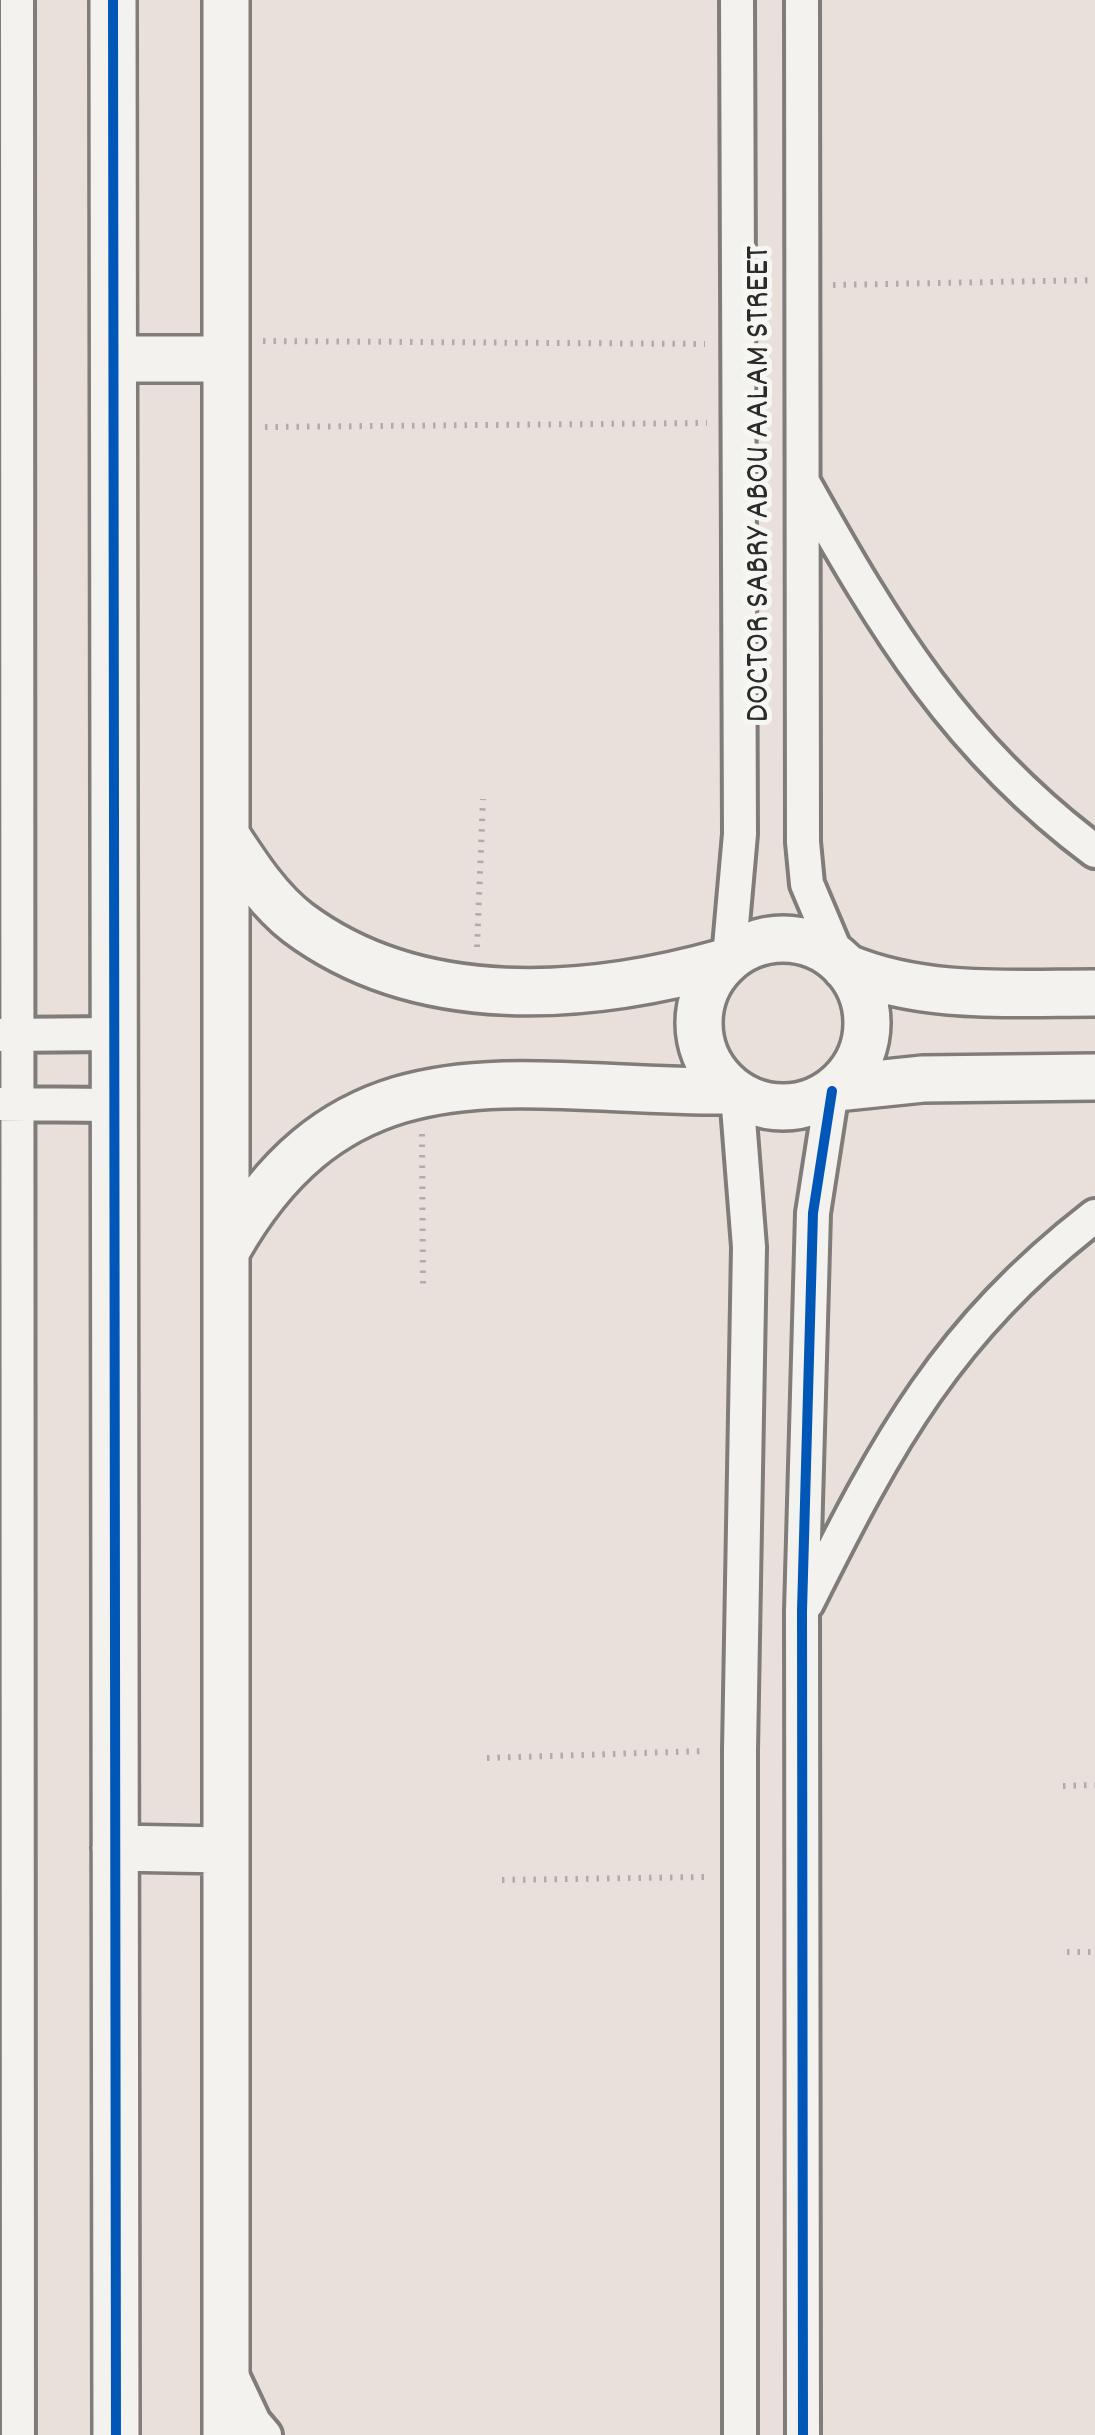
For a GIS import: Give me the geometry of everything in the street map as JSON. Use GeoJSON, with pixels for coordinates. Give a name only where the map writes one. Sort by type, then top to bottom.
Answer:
{"type":"FeatureCollection","features":[{"type":"Feature","properties":{"kind":"street"},"geometry":{"type":"LineString","coordinates":[[113,0],[116,2435]]}},
{"type":"Feature","properties":{"kind":"street"},"geometry":{"type":"LineString","coordinates":[[226,0],[226,2435]]}},
{"type":"Feature","properties":{"kind":"street","name":"DOCTOR SABRY ABOU AALAM STREET"},"geometry":{"type":"LineString","coordinates":[[727,960],[740,834],[737,0]]}},
{"type":"Feature","properties":{"kind":"street","name":"DOCTOR SABRY ABOU AALAM STREET"},"geometry":{"type":"LineString","coordinates":[[802,0],[803,842],[807,884],[843,964]]}},
{"type":"Feature","properties":{"kind":"street"},"geometry":{"type":"LineString","coordinates":[[12,20],[17,306],[17,790],[7,1104],[18,1380],[17,1857],[9,2317],[18,2435]]}},
{"type":"Feature","properties":{"kind":"street"},"geometry":{"type":"LineString","coordinates":[[0,270],[17,306]]}},
{"type":"Feature","properties":{"kind":"street"},"geometry":{"type":"LineString","coordinates":[[114,358],[226,350]]}},
{"type":"Feature","properties":{"kind":"street"},"geometry":{"type":"LineString","coordinates":[[802,480],[906,658],[960,728],[1023,792],[1095,851]]}},
{"type":"Feature","properties":{"kind":"street"},"geometry":{"type":"LineString","coordinates":[[0,819],[17,790]]}},
{"type":"Feature","properties":{"kind":"street"},"geometry":{"type":"LineString","coordinates":[[226,835],[257,882],[296,922],[343,952],[385,969],[476,989],[520,992],[616,986],[727,960]]}},
{"type":"Feature","properties":{"kind":"street"},"geometry":{"type":"LineString","coordinates":[[843,964],[860,990],[866,1016],[865,1043],[854,1068],[834,1090],[810,1103],[784,1107],[760,1104],[734,1092],[712,1069],[700,1042],[699,1013],[708,985],[727,960],[750,945],[773,940],[809,944],[886,984],[935,990],[1095,993]]}},
{"type":"Feature","properties":{"kind":"street"},"geometry":{"type":"LineString","coordinates":[[7,1034],[114,1034]]}},
{"type":"Feature","properties":{"kind":"street"},"geometry":{"type":"LineString","coordinates":[[834,1090],[972,1077],[1095,1077]]}},
{"type":"Feature","properties":{"kind":"street"},"geometry":{"type":"LineString","coordinates":[[226,1251],[254,1203],[289,1162],[333,1128],[382,1103],[421,1093],[490,1086],[734,1092]]}},
{"type":"Feature","properties":{"kind":"street"},"geometry":{"type":"LineString","coordinates":[[803,2435],[802,1611],[813,1213],[834,1090]]}},
{"type":"Feature","properties":{"kind":"street"},"geometry":{"type":"LineString","coordinates":[[734,1092],[749,1247],[740,1750],[740,2435]]}},
{"type":"Feature","properties":{"kind":"street"},"geometry":{"type":"LineString","coordinates":[[7,1104],[114,1104]]}},
{"type":"Feature","properties":{"kind":"street"},"geometry":{"type":"LineString","coordinates":[[802,1611],[908,1411],[968,1331],[1039,1260],[1095,1216]]}},
{"type":"Feature","properties":{"kind":"street"},"geometry":{"type":"LineString","coordinates":[[0,1344],[18,1380]]}},
{"type":"Feature","properties":{"kind":"street"},"geometry":{"type":"LineString","coordinates":[[115,1848],[226,1850]]}},
{"type":"Feature","properties":{"kind":"street"},"geometry":{"type":"LineString","coordinates":[[0,1886],[17,1857]]}},
{"type":"Feature","properties":{"kind":"street"},"geometry":{"type":"LineString","coordinates":[[226,2362],[254,2422],[265,2435]]}},
{"type":"Feature","properties":{"kind":"path"},"geometry":{"type":"LineString","coordinates":[[802,286],[1095,280]]}},
{"type":"Feature","properties":{"kind":"path"},"geometry":{"type":"LineString","coordinates":[[226,350],[738,344]]}},
{"type":"Feature","properties":{"kind":"path"},"geometry":{"type":"LineString","coordinates":[[226,428],[738,423]]}},
{"type":"Feature","properties":{"kind":"path"},"geometry":{"type":"LineString","coordinates":[[476,989],[483,799]]}},
{"type":"Feature","properties":{"kind":"path"},"geometry":{"type":"LineString","coordinates":[[421,1093],[423,1285]]}},
{"type":"Feature","properties":{"kind":"path"},"geometry":{"type":"LineString","coordinates":[[487,1758],[740,1750]]}},
{"type":"Feature","properties":{"kind":"path"},"geometry":{"type":"LineString","coordinates":[[1062,1786],[1095,1786]]}},
{"type":"Feature","properties":{"kind":"path"},"geometry":{"type":"LineString","coordinates":[[502,1880],[740,1876]]}},
{"type":"Feature","properties":{"kind":"path"},"geometry":{"type":"LineString","coordinates":[[1066,1952],[1095,1952]]}},
{"type":"Feature","properties":{"kind":"cycle path"},"geometry":{"type":"LineString","coordinates":[[113,0],[116,2435]]}},
{"type":"Feature","properties":{"kind":"cycle path"},"geometry":{"type":"LineString","coordinates":[[803,2435],[802,1611],[813,1213],[832,1091]]}}]}
